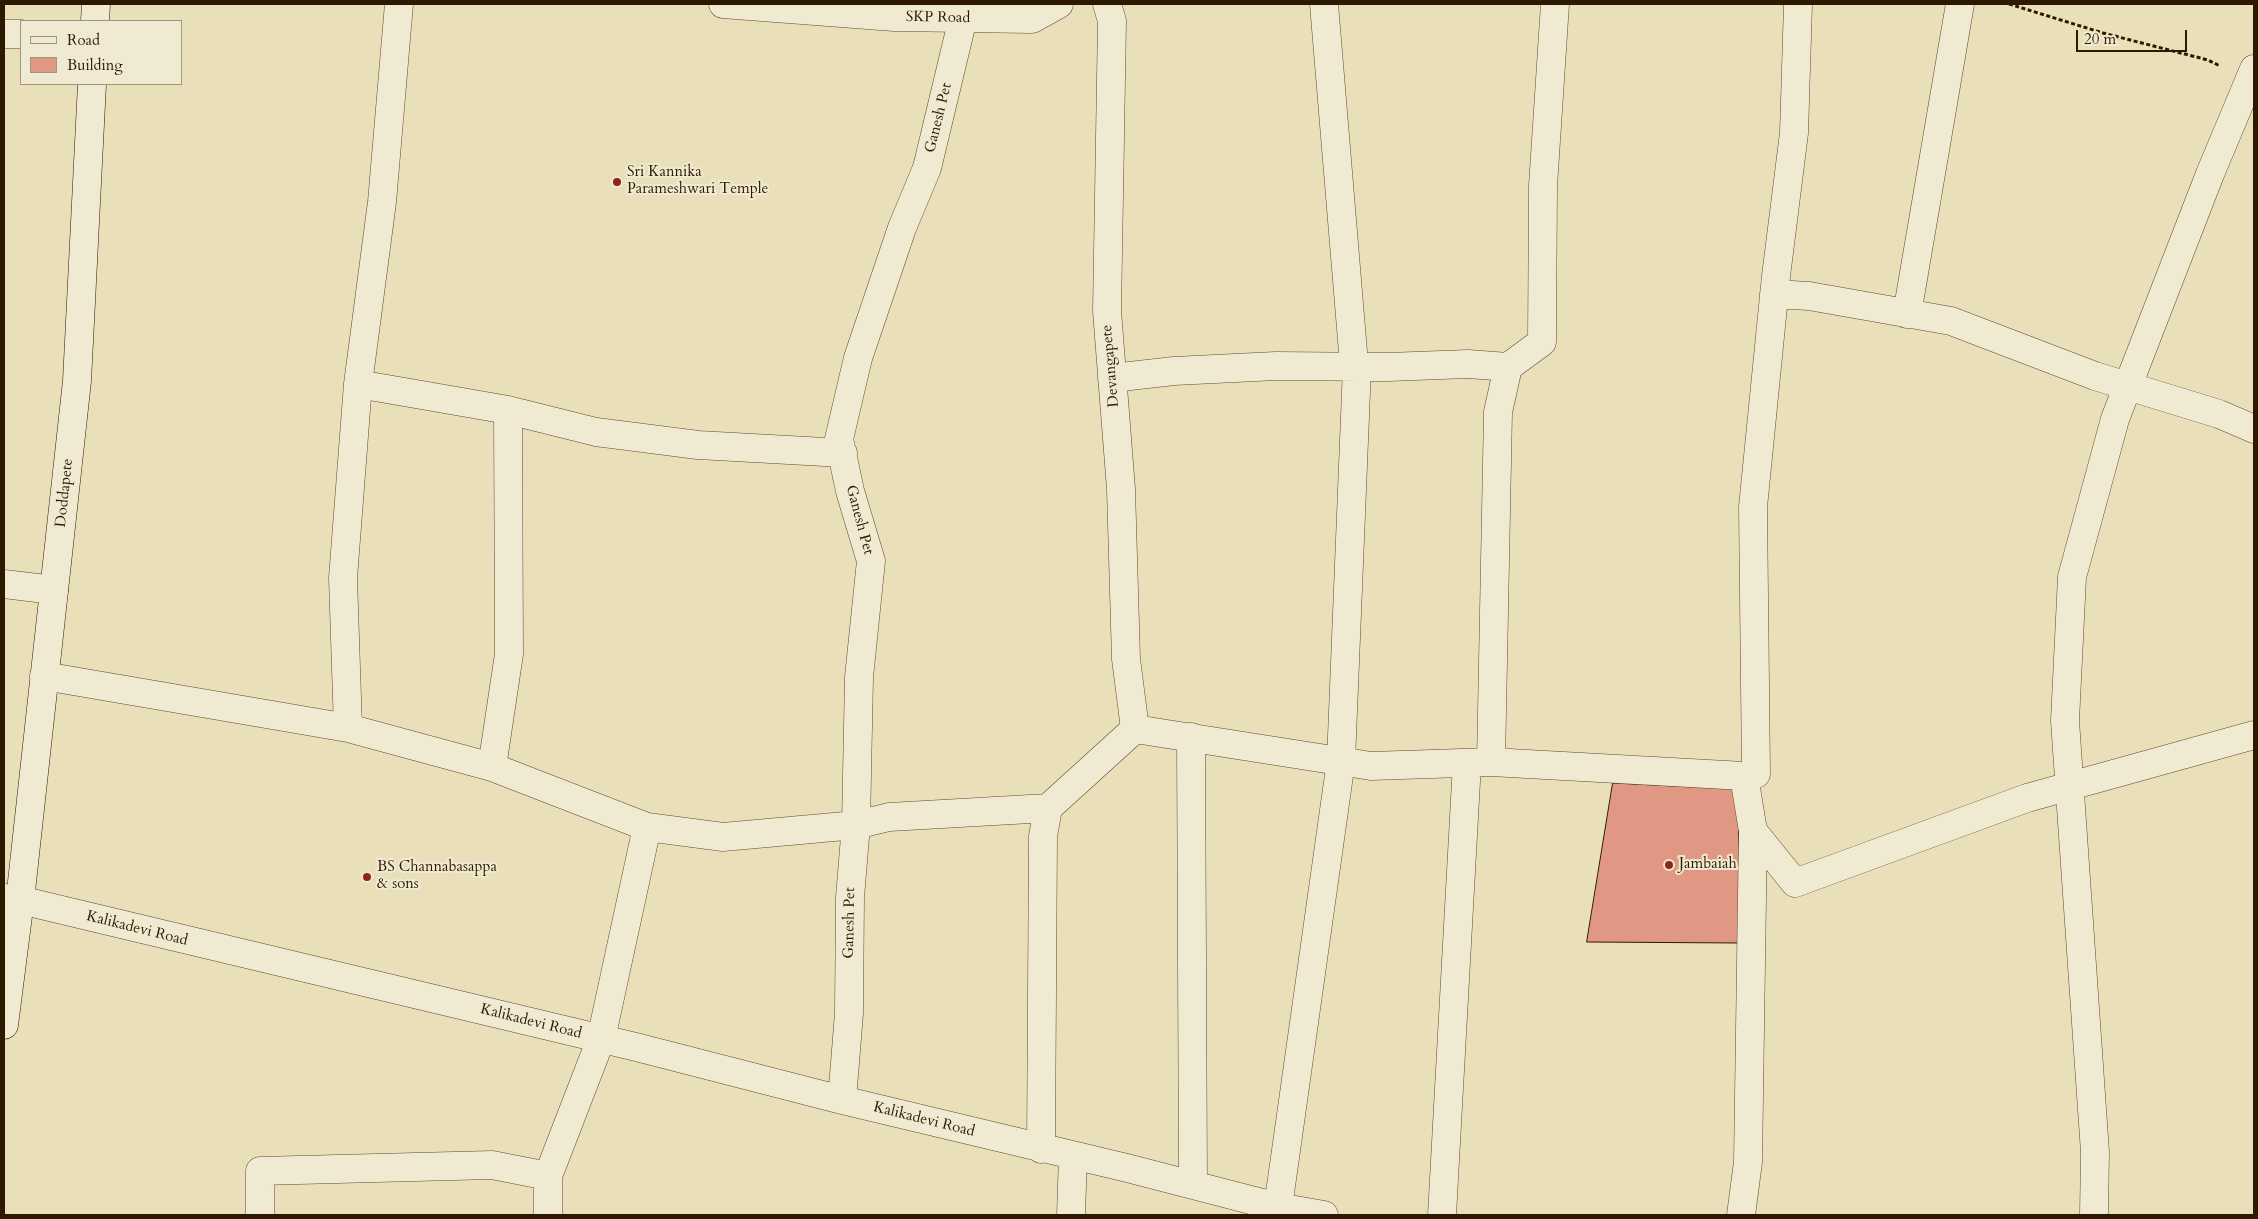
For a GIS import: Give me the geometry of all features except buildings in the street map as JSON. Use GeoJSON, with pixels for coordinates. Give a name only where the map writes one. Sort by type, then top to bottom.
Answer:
{"type":"FeatureCollection","features":[{"type":"Feature","properties":{"kind":"street"},"geometry":{"type":"LineString","coordinates":[[95,20],[96,4]]}},
{"type":"Feature","properties":{"kind":"street"},"geometry":{"type":"LineString","coordinates":[[100,20],[108,4]]}},
{"type":"Feature","properties":{"kind":"street"},"geometry":{"type":"LineString","coordinates":[[348,728],[343,578],[358,384],[382,202],[399,4]]}},
{"type":"Feature","properties":{"kind":"street","name":"SKP Road"},"geometry":{"type":"LineString","coordinates":[[723,4],[923,11],[963,18],[1032,19],[1059,4]]}},
{"type":"Feature","properties":{"kind":"street","name":"Devangapete"},"geometry":{"type":"LineString","coordinates":[[1107,4],[1112,21],[1107,311],[1121,490],[1126,659],[1135,729]]}},
{"type":"Feature","properties":{"kind":"street"},"geometry":{"type":"LineString","coordinates":[[1275,1211],[1341,761],[1357,367],[1354,364],[1324,4]]}},
{"type":"Feature","properties":{"kind":"street"},"geometry":{"type":"LineString","coordinates":[[1112,378],[1174,371],[1276,366],[1357,367],[1468,364],[1508,367],[1542,342],[1543,186],[1556,4]]}},
{"type":"Feature","properties":{"kind":"street"},"geometry":{"type":"LineString","coordinates":[[1041,1149],[1043,836],[1048,808],[1135,729],[1371,766],[1479,762],[1744,776],[1756,774],[1752,507],[1774,294],[1794,133],[1798,4]]}},
{"type":"Feature","properties":{"kind":"street"},"geometry":{"type":"LineString","coordinates":[[1908,314],[1960,4]]}},
{"type":"Feature","properties":{"kind":"street","name":"Ganesh Pet"},"geometry":{"type":"LineString","coordinates":[[842,1100],[849,1013],[850,897],[856,825],[860,677],[871,561],[850,491],[839,439],[858,358],[902,228],[927,168],[963,18]]}},
{"type":"Feature","properties":{"kind":"street"},"geometry":{"type":"LineString","coordinates":[[4,34],[20,34]]}},
{"type":"Feature","properties":{"kind":"street"},"geometry":{"type":"LineString","coordinates":[[2094,1215],[2095,1152],[2065,721],[2072,577],[2115,419],[2210,174],[2252,74]]}},
{"type":"Feature","properties":{"kind":"street","name":"Doddapete"},"geometry":{"type":"LineString","coordinates":[[4,1025],[12,899],[44,676],[77,381],[92,85]]}},
{"type":"Feature","properties":{"kind":"street"},"geometry":{"type":"LineString","coordinates":[[1774,294],[1809,296],[1951,321],[2095,376],[2219,414],[2254,429]]}},
{"type":"Feature","properties":{"kind":"street"},"geometry":{"type":"LineString","coordinates":[[1442,1215],[1479,762],[1498,412],[1508,367]]}},
{"type":"Feature","properties":{"kind":"street"},"geometry":{"type":"LineString","coordinates":[[358,384],[508,410],[596,432],[698,445],[842,453]]}},
{"type":"Feature","properties":{"kind":"street"},"geometry":{"type":"LineString","coordinates":[[492,767],[509,654],[508,410]]}},
{"type":"Feature","properties":{"kind":"street"},"geometry":{"type":"LineString","coordinates":[[4,584],[54,590]]}},
{"type":"Feature","properties":{"kind":"street"},"geometry":{"type":"LineString","coordinates":[[44,676],[348,728],[492,767],[647,827],[723,837],[856,825],[889,817],[1048,808]]}},
{"type":"Feature","properties":{"kind":"street"},"geometry":{"type":"LineString","coordinates":[[1753,831],[1795,883],[2027,798],[2254,735]]}},
{"type":"Feature","properties":{"kind":"street"},"geometry":{"type":"LineString","coordinates":[[1190,737],[1193,1185]]}},
{"type":"Feature","properties":{"kind":"street"},"geometry":{"type":"LineString","coordinates":[[1741,1215],[1748,1162],[1753,831],[1744,776]]}},
{"type":"Feature","properties":{"kind":"street"},"geometry":{"type":"LineString","coordinates":[[548,1215],[548,1176],[601,1039],[647,827]]}},
{"type":"Feature","properties":{"kind":"street","name":"Kalikadevi Road"},"geometry":{"type":"LineString","coordinates":[[12,899],[601,1039],[842,1100],[1193,1185],[1275,1211],[1324,1215]]}},
{"type":"Feature","properties":{"kind":"street"},"geometry":{"type":"LineString","coordinates":[[1072,1215],[1073,1156]]}},
{"type":"Feature","properties":{"kind":"street"},"geometry":{"type":"LineString","coordinates":[[260,1215],[260,1171],[492,1165],[548,1176]]}},
{"type":"Feature","properties":{"kind":"path"},"geometry":{"type":"LineString","coordinates":[[2009,4],[2103,33],[2208,60],[2252,74]]}},
{"type":"Feature","properties":{"kind":"place","name":"Sri Kannika Parameshwari Temple"},"geometry":{"type":"Point","coordinates":[617,182]}},
{"type":"Feature","properties":{"kind":"place","name":"Jambaiah"},"geometry":{"type":"Point","coordinates":[1669,865]}},
{"type":"Feature","properties":{"kind":"place","name":"BS Channabasappa & sons"},"geometry":{"type":"Point","coordinates":[367,877]}}]}
